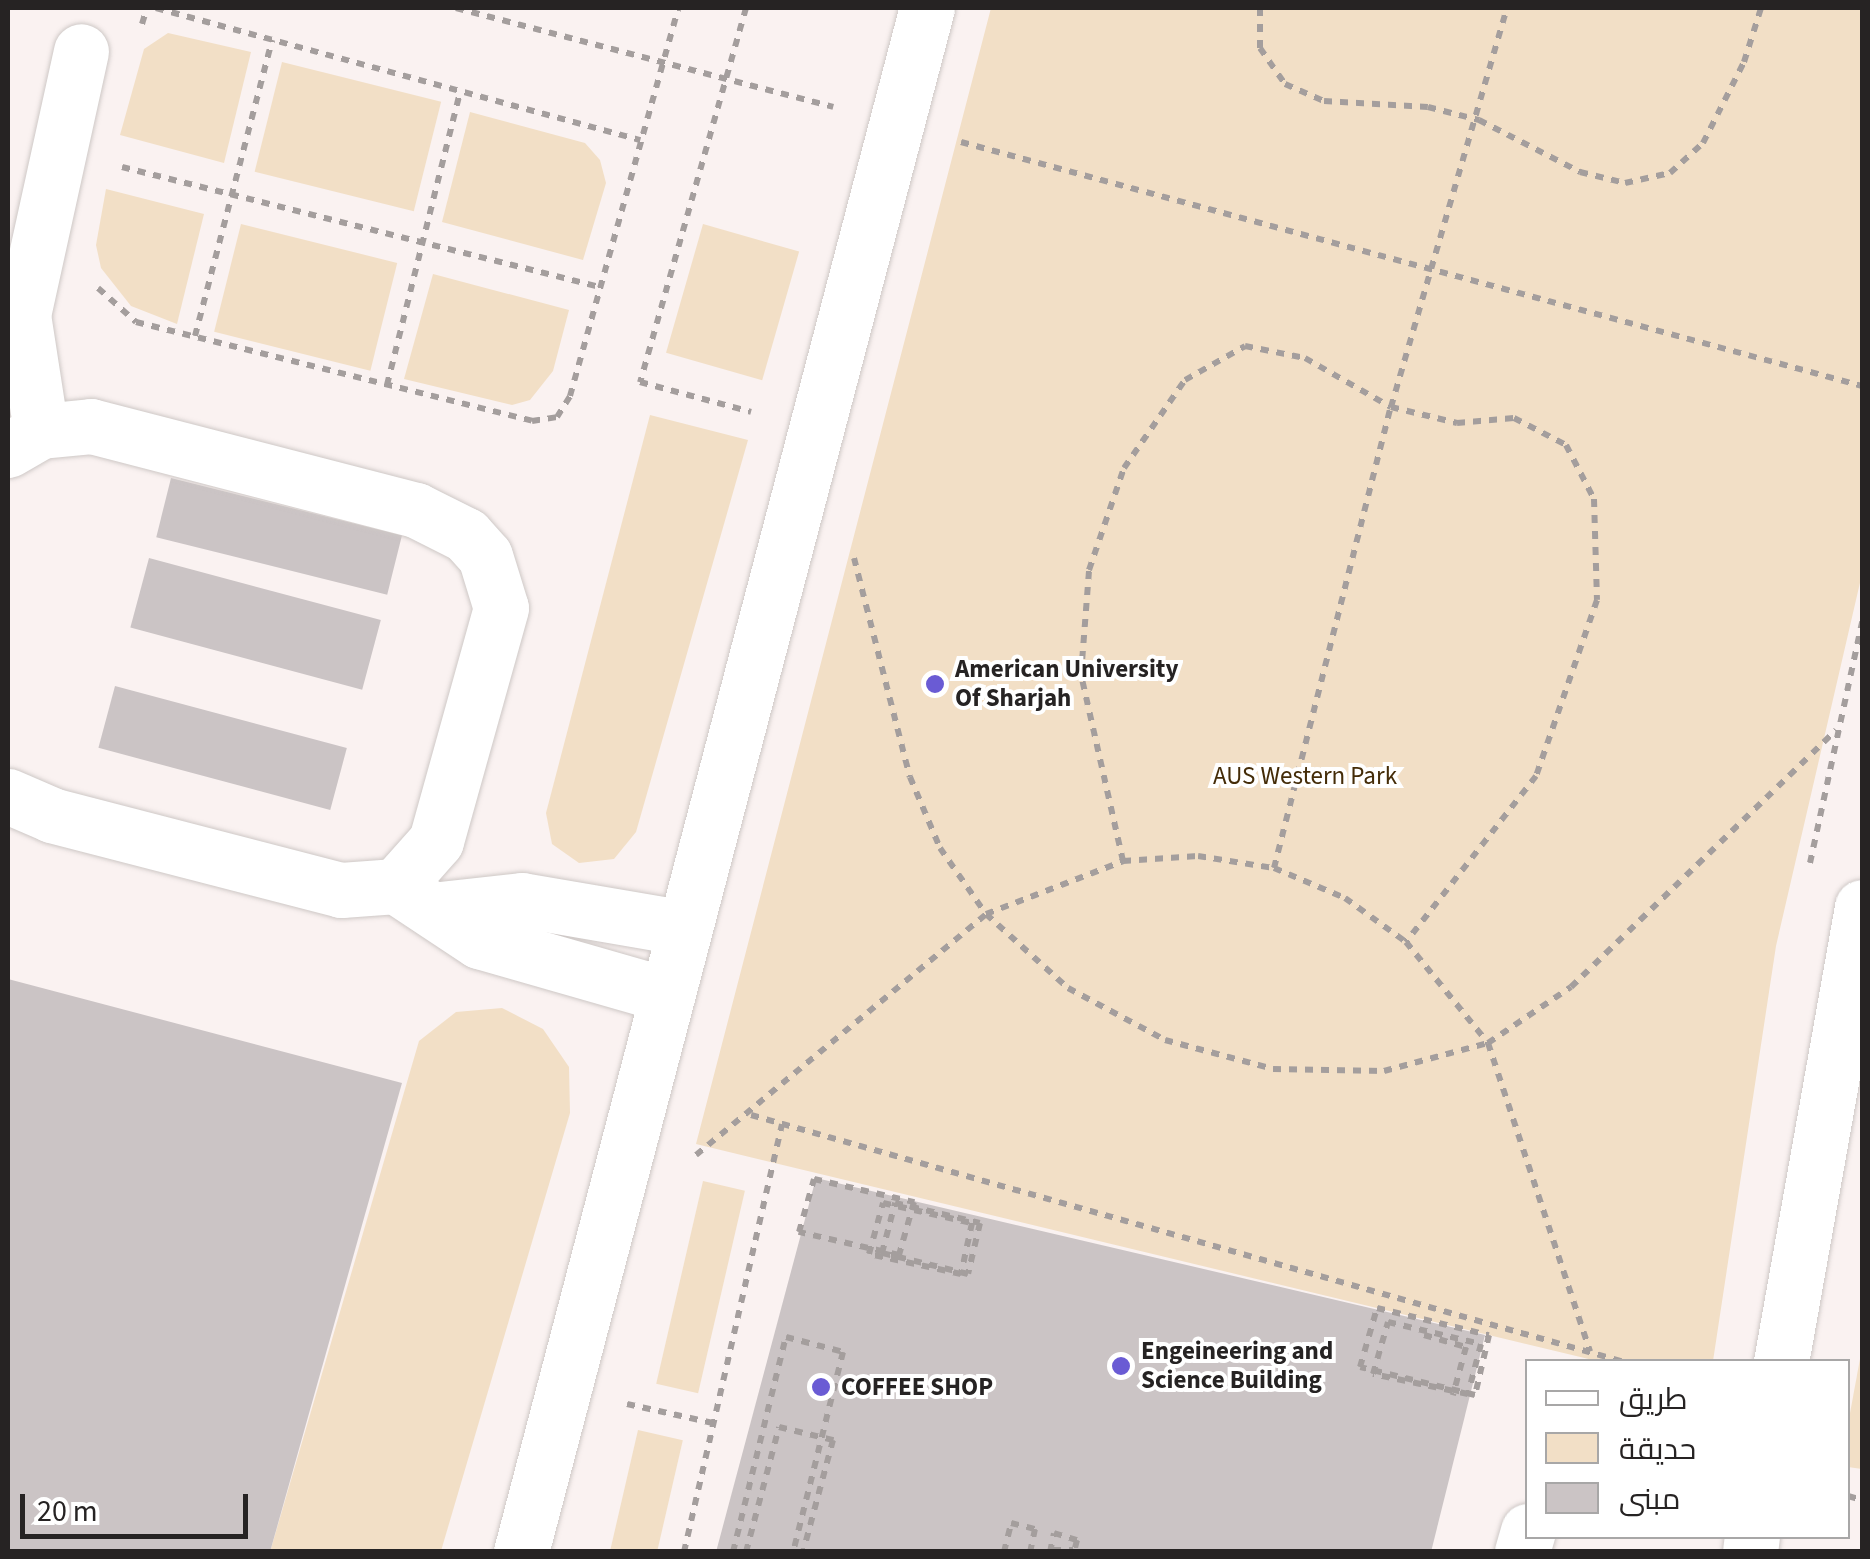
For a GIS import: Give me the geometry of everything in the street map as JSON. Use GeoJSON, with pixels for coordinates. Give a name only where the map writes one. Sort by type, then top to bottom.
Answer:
{"type":"FeatureCollection","features":[{"type":"Feature","properties":{"kind":"street"},"geometry":{"type":"LineString","coordinates":[[521,1552],[927,8]]}},
{"type":"Feature","properties":{"kind":"street"},"geometry":{"type":"LineString","coordinates":[[80,51],[23,315],[24,440],[90,426],[416,510],[466,536],[485,556],[500,608],[496,634],[418,897]]}},
{"type":"Feature","properties":{"kind":"street"},"geometry":{"type":"LineString","coordinates":[[8,796],[52,816],[342,890],[522,900],[685,928]]}},
{"type":"Feature","properties":{"kind":"street"},"geometry":{"type":"LineString","coordinates":[[418,897],[479,941],[667,995]]}},
{"type":"Feature","properties":{"kind":"street"},"geometry":{"type":"LineString","coordinates":[[1782,1359],[1862,906]]}},
{"type":"Feature","properties":{"kind":"path"},"geometry":{"type":"LineString","coordinates":[[138,42],[147,8]]}},
{"type":"Feature","properties":{"kind":"path"},"geometry":{"type":"LineString","coordinates":[[156,8],[640,140]]}},
{"type":"Feature","properties":{"kind":"path"},"geometry":{"type":"LineString","coordinates":[[456,8],[1862,386]]}},
{"type":"Feature","properties":{"kind":"path"},"geometry":{"type":"LineString","coordinates":[[94,277],[136,322],[532,420],[556,418],[600,288],[678,8]]}},
{"type":"Feature","properties":{"kind":"path"},"geometry":{"type":"LineString","coordinates":[[746,8],[640,382],[815,430]]}},
{"type":"Feature","properties":{"kind":"path"},"geometry":{"type":"LineString","coordinates":[[1260,8],[1260,48],[1284,84],[1324,101],[1428,106],[1479,120],[1580,172],[1625,183],[1670,173],[1703,143],[1744,62],[1761,8]]}},
{"type":"Feature","properties":{"kind":"path"},"geometry":{"type":"LineString","coordinates":[[1274,868],[1391,407],[1479,120],[1507,8]]}},
{"type":"Feature","properties":{"kind":"path"},"geometry":{"type":"LineString","coordinates":[[194,336],[272,40]]}},
{"type":"Feature","properties":{"kind":"path"},"geometry":{"type":"LineString","coordinates":[[388,385],[460,92]]}},
{"type":"Feature","properties":{"kind":"path"},"geometry":{"type":"LineString","coordinates":[[104,163],[600,288]]}},
{"type":"Feature","properties":{"kind":"path"},"geometry":{"type":"LineString","coordinates":[[1123,861],[1081,675],[1088,570],[1124,468],[1185,380],[1245,346],[1305,358],[1391,407],[1457,423],[1514,418],[1566,446],[1594,498],[1597,600],[1536,776],[1406,942]]}},
{"type":"Feature","properties":{"kind":"path"},"geometry":{"type":"LineString","coordinates":[[851,548],[910,777],[940,848],[986,914],[1068,988],[1164,1040],[1273,1069],[1384,1070],[1488,1042],[1571,987],[1836,730]]}},
{"type":"Feature","properties":{"kind":"path"},"geometry":{"type":"LineString","coordinates":[[690,1159],[750,1115],[986,914],[1123,861],[1198,856],[1274,868],[1345,898],[1406,942],[1488,1042],[1590,1352]]}},
{"type":"Feature","properties":{"kind":"path"},"geometry":{"type":"LineString","coordinates":[[750,1115],[1614,1359]]}},
{"type":"Feature","properties":{"kind":"path"},"geometry":{"type":"LineString","coordinates":[[684,1552],[782,1124]]}},
{"type":"Feature","properties":{"kind":"path"},"geometry":{"type":"LineString","coordinates":[[814,1178],[914,1202],[900,1255],[799,1232],[814,1178]]}},
{"type":"Feature","properties":{"kind":"path"},"geometry":{"type":"LineString","coordinates":[[883,1203],[976,1223],[961,1274],[869,1254],[883,1203]]}},
{"type":"Feature","properties":{"kind":"path"},"geometry":{"type":"LineString","coordinates":[[895,1203],[976,1223],[968,1274],[882,1253],[895,1203]]}},
{"type":"Feature","properties":{"kind":"path"},"geometry":{"type":"LineString","coordinates":[[1377,1308],[1489,1335],[1472,1394],[1360,1368],[1377,1308]]}},
{"type":"Feature","properties":{"kind":"path"},"geometry":{"type":"LineString","coordinates":[[1364,1372],[1374,1321],[1466,1347],[1453,1395]]}},
{"type":"Feature","properties":{"kind":"path"},"geometry":{"type":"LineString","coordinates":[[1388,1322],[1480,1344],[1472,1394],[1373,1374],[1388,1322]]}},
{"type":"Feature","properties":{"kind":"path"},"geometry":{"type":"LineString","coordinates":[[733,1552],[786,1336],[843,1352],[794,1552]]}},
{"type":"Feature","properties":{"kind":"path"},"geometry":{"type":"LineString","coordinates":[[618,1402],[713,1423]]}},
{"type":"Feature","properties":{"kind":"path"},"geometry":{"type":"LineString","coordinates":[[746,1552],[779,1427],[834,1440],[804,1552]]}},
{"type":"Feature","properties":{"kind":"path"},"geometry":{"type":"LineString","coordinates":[[1004,1552],[1012,1524],[1035,1528],[1030,1552]]}},
{"type":"Feature","properties":{"kind":"path"},"geometry":{"type":"LineString","coordinates":[[1051,1552],[1054,1545],[1073,1552]]}},
{"type":"Feature","properties":{"kind":"green space","name":"AUS Western Park"},"geometry":{"type":"Polygon","coordinates":[[[991,8],[1862,8],[1862,574],[1776,946],[1713,1359],[1589,1359],[696,1144],[991,8]]]}},
{"type":"Feature","properties":{"kind":"green space"},"geometry":{"type":"Polygon","coordinates":[[[168,33],[251,52],[224,163],[120,135],[144,49],[168,33]]]}},
{"type":"Feature","properties":{"kind":"green space"},"geometry":{"type":"Polygon","coordinates":[[[282,62],[441,102],[414,211],[255,172],[282,62]]]}},
{"type":"Feature","properties":{"kind":"green space"},"geometry":{"type":"Polygon","coordinates":[[[470,112],[585,143],[600,160],[606,183],[583,260],[442,222],[470,112]]]}},
{"type":"Feature","properties":{"kind":"green space"},"geometry":{"type":"Polygon","coordinates":[[[106,189],[204,214],[177,324],[131,306],[101,268],[96,245],[106,189]]]}},
{"type":"Feature","properties":{"kind":"green space"},"geometry":{"type":"Polygon","coordinates":[[[241,224],[397,263],[370,371],[214,332],[241,224]]]}},
{"type":"Feature","properties":{"kind":"green space"},"geometry":{"type":"Polygon","coordinates":[[[703,224],[799,252],[762,380],[666,353],[703,224]]]}},
{"type":"Feature","properties":{"kind":"green space"},"geometry":{"type":"Polygon","coordinates":[[[433,274],[569,310],[553,371],[530,400],[512,405],[404,379],[433,274]]]}},
{"type":"Feature","properties":{"kind":"green space"},"geometry":{"type":"Polygon","coordinates":[[[650,415],[748,440],[636,832],[614,859],[579,863],[552,844],[546,813],[650,415]]]}},
{"type":"Feature","properties":{"kind":"green space"},"geometry":{"type":"Polygon","coordinates":[[[502,1008],[543,1029],[569,1067],[570,1113],[441,1551],[270,1552],[419,1041],[456,1012],[502,1008]]]}},
{"type":"Feature","properties":{"kind":"green space"},"geometry":{"type":"Polygon","coordinates":[[[703,1181],[745,1191],[698,1393],[656,1384],[703,1181]]]}},
{"type":"Feature","properties":{"kind":"green space"},"geometry":{"type":"Polygon","coordinates":[[[1862,1348],[1862,1469],[1850,1467],[1850,1413],[1862,1348]]]}},
{"type":"Feature","properties":{"kind":"green space"},"geometry":{"type":"Polygon","coordinates":[[[638,1430],[683,1440],[657,1552],[610,1552],[638,1430]]]}},
{"type":"Feature","properties":{"kind":"building"},"geometry":{"type":"Polygon","coordinates":[[[171,478],[402,536],[387,595],[156,537],[171,478]]]}},
{"type":"Feature","properties":{"kind":"building"},"geometry":{"type":"Polygon","coordinates":[[[149,558],[381,620],[362,690],[130,628],[149,558]]]}},
{"type":"Feature","properties":{"kind":"building"},"geometry":{"type":"Polygon","coordinates":[[[115,686],[347,748],[330,810],[98,748],[115,686]]]}},
{"type":"Feature","properties":{"kind":"building"},"geometry":{"type":"Polygon","coordinates":[[[8,979],[402,1083],[270,1552],[8,1552],[8,979]]]}},
{"type":"Feature","properties":{"kind":"building","name":"Engeineering and Science Building"},"geometry":{"type":"Polygon","coordinates":[[[816,1178],[1485,1335],[1431,1552],[716,1552],[816,1178]]]}},
{"type":"Feature","properties":{"kind":"place","name":"American University Of Sharjah"},"geometry":{"type":"Point","coordinates":[935,684]}},
{"type":"Feature","properties":{"kind":"place","name":"Engeineering and Science Building"},"geometry":{"type":"Point","coordinates":[1121,1366]}},
{"type":"Feature","properties":{"kind":"place","name":"COFFEE SHOP"},"geometry":{"type":"Point","coordinates":[821,1387]}}]}
